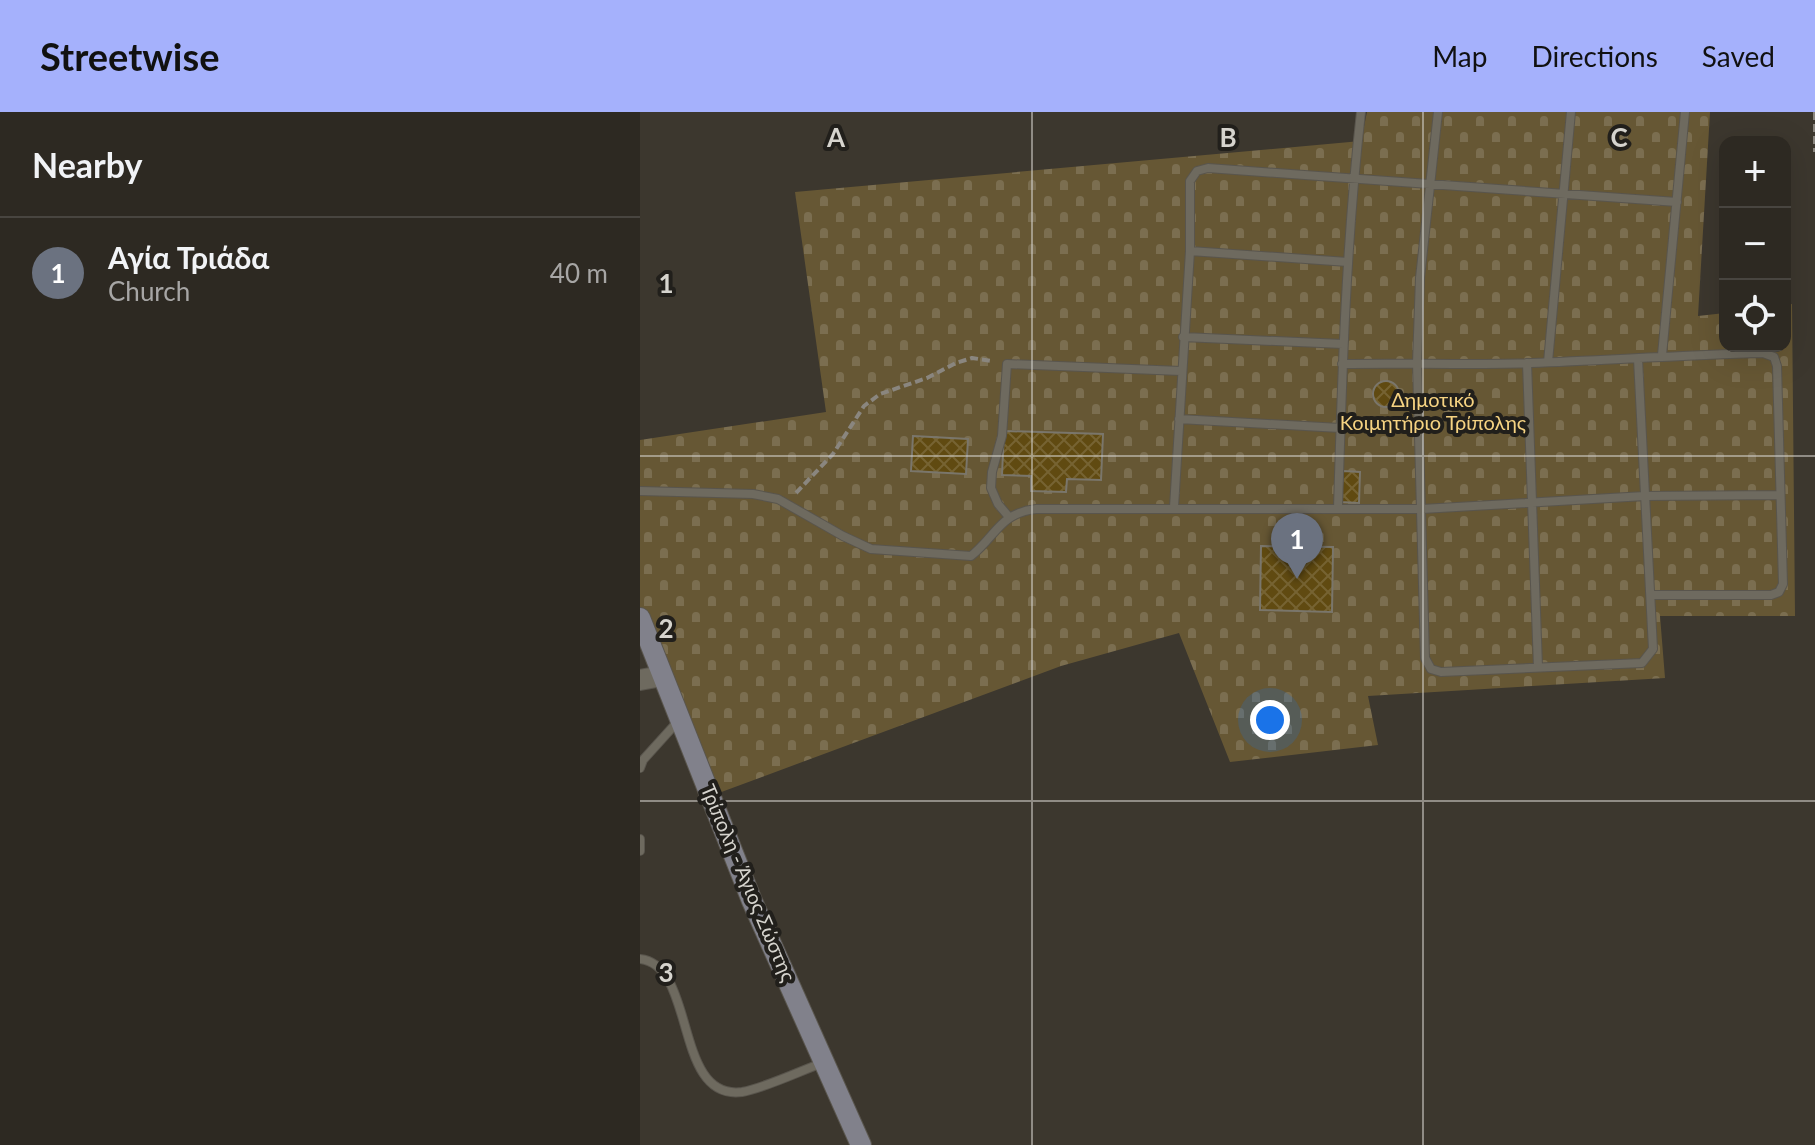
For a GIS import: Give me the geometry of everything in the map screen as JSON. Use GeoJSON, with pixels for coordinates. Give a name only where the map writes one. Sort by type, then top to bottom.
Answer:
{"type":"FeatureCollection","features":[{"type":"Feature","properties":{"kind":"main road","name":"Τρίπολη - Άγιος Σώστης"},"geometry":{"type":"LineString","coordinates":[[640,618],[752,901],[861,1145]]}},
{"type":"Feature","properties":{"kind":"street"},"geometry":{"type":"LineString","coordinates":[[640,680],[662,676]]}},
{"type":"Feature","properties":{"kind":"lane"},"geometry":{"type":"LineString","coordinates":[[1338,508],[1343,344],[1353,176],[1361,112]]}},
{"type":"Feature","properties":{"kind":"lane"},"geometry":{"type":"LineString","coordinates":[[1438,112],[1420,278],[1417,363],[1425,658],[1431,669],[1441,672],[1642,663],[1653,649],[1638,359]]}},
{"type":"Feature","properties":{"kind":"lane"},"geometry":{"type":"LineString","coordinates":[[1548,362],[1571,112]]}},
{"type":"Feature","properties":{"kind":"lane"},"geometry":{"type":"LineString","coordinates":[[1662,355],[1685,112]]}},
{"type":"Feature","properties":{"kind":"lane"},"geometry":{"type":"LineString","coordinates":[[1174,507],[1190,251],[1190,181],[1197,171],[1208,168],[1353,176],[1677,202]]}},
{"type":"Feature","properties":{"kind":"lane"},"geometry":{"type":"LineString","coordinates":[[1190,251],[1348,262]]}},
{"type":"Feature","properties":{"kind":"lane"},"geometry":{"type":"LineString","coordinates":[[1183,337],[1343,344]]}},
{"type":"Feature","properties":{"kind":"lane"},"geometry":{"type":"LineString","coordinates":[[1342,364],[1527,363],[1763,353],[1774,357],[1777,366],[1783,584],[1779,592],[1771,595],[1651,595]]}},
{"type":"Feature","properties":{"kind":"lane"},"geometry":{"type":"LineString","coordinates":[[1527,363],[1538,667]]}},
{"type":"Feature","properties":{"kind":"lane"},"geometry":{"type":"LineString","coordinates":[[1009,517],[998,504],[991,488],[1002,436],[1007,364],[1181,371]]}},
{"type":"Feature","properties":{"kind":"lane"},"geometry":{"type":"LineString","coordinates":[[1179,419],[1340,428]]}},
{"type":"Feature","properties":{"kind":"lane"},"geometry":{"type":"LineString","coordinates":[[640,491],[753,494],[778,499],[871,549],[971,556],[1009,517],[1019,511],[1036,509],[1422,509],[1645,496],[1780,495]]}},
{"type":"Feature","properties":{"kind":"lane"},"geometry":{"type":"LineString","coordinates":[[641,762],[680,719]]}},
{"type":"Feature","properties":{"kind":"lane"},"geometry":{"type":"LineString","coordinates":[[640,839],[640,851]]}},
{"type":"Feature","properties":{"kind":"lane"},"geometry":{"type":"LineString","coordinates":[[640,959],[662,971],[677,1003],[696,1060],[705,1076],[722,1090],[743,1092],[826,1062]]}},
{"type":"Feature","properties":{"kind":"path"},"geometry":{"type":"LineString","coordinates":[[1815,112],[1815,152]]}},
{"type":"Feature","properties":{"kind":"path"},"geometry":{"type":"LineString","coordinates":[[785,503],[833,454],[864,406],[880,394],[972,358],[1007,364]]}},
{"type":"Feature","properties":{"kind":"green space","name":"Δημοτικό Κοιμητήριο Τρίπολης"},"geometry":{"type":"Polygon","coordinates":[[[1367,112],[1710,112],[1698,316],[1719,314],[1719,352],[1791,352],[1792,304],[1795,616],[1660,616],[1665,678],[1368,696],[1378,745],[1230,762],[1179,633],[1061,666],[716,794],[640,610],[640,440],[826,412],[795,192],[1361,141],[1367,112]]]}},
{"type":"Feature","properties":{"kind":"building"},"geometry":{"type":"Polygon","coordinates":[[[1386,381],[1395,385],[1399,394],[1395,403],[1386,407],[1377,403],[1373,394],[1377,385],[1386,381]]]}},
{"type":"Feature","properties":{"kind":"building"},"geometry":{"type":"Polygon","coordinates":[[[1004,431],[1103,434],[1101,480],[1067,479],[1066,492],[1031,491],[1031,476],[1002,475],[1004,431]]]}},
{"type":"Feature","properties":{"kind":"building"},"geometry":{"type":"Polygon","coordinates":[[[913,436],[968,439],[966,474],[911,471],[913,436]]]}},
{"type":"Feature","properties":{"kind":"building"},"geometry":{"type":"Polygon","coordinates":[[[1343,471],[1360,472],[1359,503],[1341,502],[1343,471]]]}},
{"type":"Feature","properties":{"kind":"building"},"geometry":{"type":"Polygon","coordinates":[[[1261,546],[1333,547],[1332,612],[1260,610],[1261,546]]]}},
{"type":"Feature","properties":{"kind":"place","name":"Αγία Τριάδα"},"geometry":{"type":"Point","coordinates":[1297,579]}}]}
